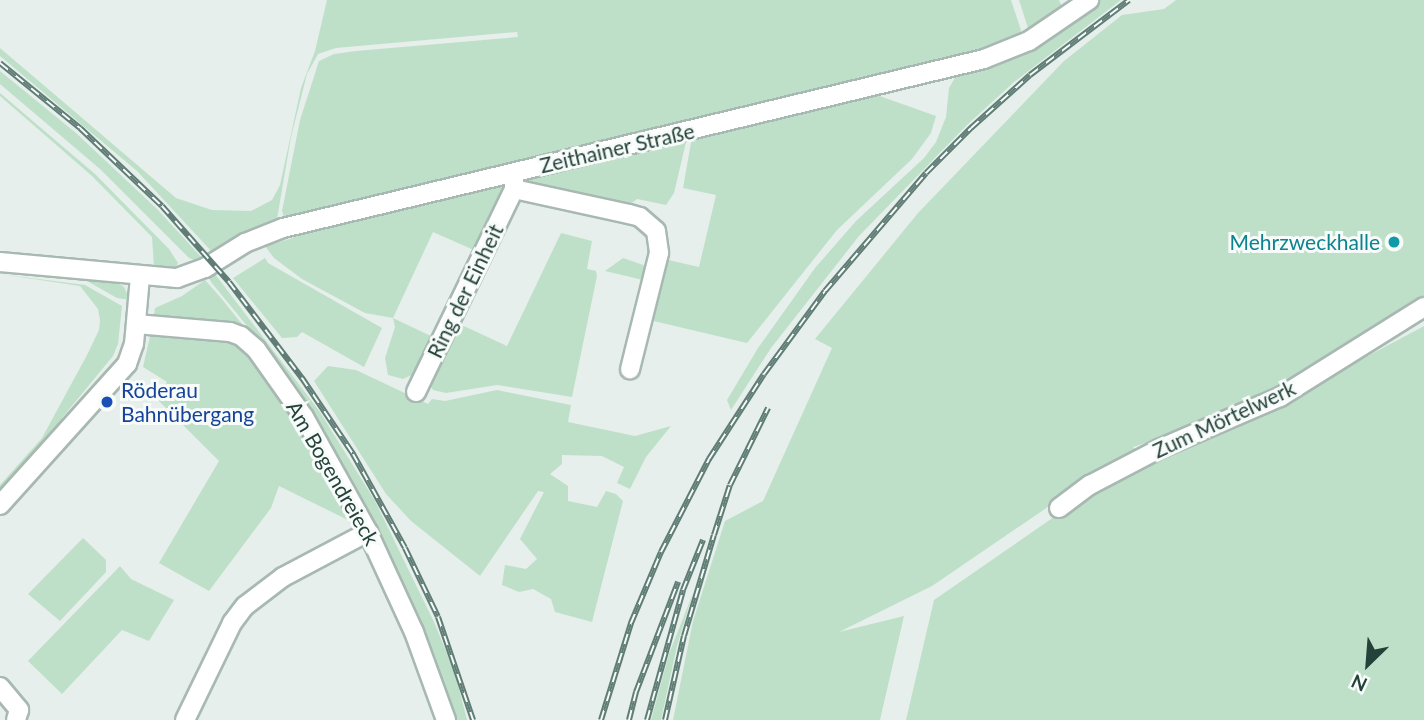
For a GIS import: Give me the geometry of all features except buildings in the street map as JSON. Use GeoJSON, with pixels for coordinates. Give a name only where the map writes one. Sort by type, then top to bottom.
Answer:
{"type":"FeatureCollection","features":[{"type":"Feature","properties":{"kind":"street","name":"Zeithainer Straße"},"geometry":{"type":"LineString","coordinates":[[0,262],[139,277],[187,276],[245,243],[283,229],[513,181],[984,59],[1029,41],[1089,0]]}},
{"type":"Feature","properties":{"kind":"street"},"geometry":{"type":"LineString","coordinates":[[513,181],[640,217],[656,231],[659,253],[630,369]]}},
{"type":"Feature","properties":{"kind":"street","name":"Ring der Einheit"},"geometry":{"type":"LineString","coordinates":[[416,392],[513,181]]}},
{"type":"Feature","properties":{"kind":"street"},"geometry":{"type":"LineString","coordinates":[[0,505],[119,374],[131,354],[139,277]]}},
{"type":"Feature","properties":{"kind":"street","name":"Zum Mörtelwerk"},"geometry":{"type":"LineString","coordinates":[[1059,508],[1090,485],[1159,449],[1280,397],[1424,307]]}},
{"type":"Feature","properties":{"kind":"street","name":"Am Bogendreieck"},"geometry":{"type":"LineString","coordinates":[[136,324],[230,332],[250,342],[304,417],[368,532],[414,632],[446,720]]}},
{"type":"Feature","properties":{"kind":"street"},"geometry":{"type":"LineString","coordinates":[[185,720],[232,623],[245,606],[283,577],[368,532]]}},
{"type":"Feature","properties":{"kind":"street"},"geometry":{"type":"LineString","coordinates":[[0,687],[18,715]]}},
{"type":"Feature","properties":{"kind":"green space"},"geometry":{"type":"Polygon","coordinates":[[[327,0],[1011,0],[1021,30],[1020,35],[1003,43],[284,217],[282,211],[300,120],[319,61],[334,54],[356,51],[518,37],[517,32],[336,48],[318,54],[307,74],[291,137],[277,219],[213,253],[137,171],[0,56],[0,48],[176,198],[212,210],[251,211],[272,200],[280,185],[301,88],[315,51],[327,0]]]}},
{"type":"Feature","properties":{"kind":"green space"},"geometry":{"type":"Polygon","coordinates":[[[1019,0],[1059,0],[1063,9],[1033,29],[1028,28],[1019,0]]]}},
{"type":"Feature","properties":{"kind":"green space"},"geometry":{"type":"Polygon","coordinates":[[[1100,0],[1121,0],[1014,82],[967,125],[859,236],[771,348],[731,410],[727,400],[758,348],[815,268],[856,221],[924,158],[936,142],[946,117],[949,88],[956,76],[1058,31],[1100,0]]]}},
{"type":"Feature","properties":{"kind":"green space"},"geometry":{"type":"Polygon","coordinates":[[[1176,0],[1424,0],[1424,300],[1299,378],[1165,437],[1133,447],[1149,463],[1263,412],[1424,326],[1424,720],[906,720],[934,600],[1067,508],[1061,498],[932,586],[839,632],[904,616],[880,720],[673,720],[693,621],[725,521],[763,501],[832,348],[815,339],[918,213],[1064,61],[1122,15],[1164,9],[1176,0]]]}},
{"type":"Feature","properties":{"kind":"green space"},"geometry":{"type":"Polygon","coordinates":[[[0,71],[76,133],[158,210],[202,258],[200,262],[189,258],[100,169],[0,84],[0,71]]]}},
{"type":"Feature","properties":{"kind":"green space"},"geometry":{"type":"Polygon","coordinates":[[[0,93],[95,174],[169,249],[178,263],[174,270],[0,257],[0,252],[154,267],[152,237],[92,176],[0,96],[0,93]]]}},
{"type":"Feature","properties":{"kind":"green space"},"geometry":{"type":"Polygon","coordinates":[[[874,94],[936,116],[931,133],[912,159],[837,230],[747,343],[645,319],[664,259],[699,267],[716,195],[683,188],[692,137],[874,94]]]}},
{"type":"Feature","properties":{"kind":"green space"},"geometry":{"type":"Polygon","coordinates":[[[687,138],[674,193],[666,205],[637,199],[625,208],[526,183],[532,175],[620,153],[623,158],[628,158],[628,152],[687,138]]]}},
{"type":"Feature","properties":{"kind":"green space"},"geometry":{"type":"Polygon","coordinates":[[[498,182],[507,186],[476,251],[433,232],[393,318],[365,313],[302,279],[274,258],[265,246],[293,238],[292,233],[498,182]]]}},
{"type":"Feature","properties":{"kind":"green space"},"geometry":{"type":"Polygon","coordinates":[[[561,233],[592,241],[587,269],[596,271],[597,276],[572,397],[497,385],[446,393],[433,390],[429,384],[455,322],[507,346],[561,233]]]}},
{"type":"Feature","properties":{"kind":"green space"},"geometry":{"type":"Polygon","coordinates":[[[265,258],[268,263],[382,328],[364,367],[302,332],[297,337],[282,338],[233,278],[265,258]]]}},
{"type":"Feature","properties":{"kind":"green space"},"geometry":{"type":"Polygon","coordinates":[[[623,258],[646,266],[643,280],[605,271],[623,258]]]}},
{"type":"Feature","properties":{"kind":"green space"},"geometry":{"type":"Polygon","coordinates":[[[0,268],[114,280],[124,287],[130,300],[117,298],[87,281],[0,271],[0,268]]]}},
{"type":"Feature","properties":{"kind":"green space"},"geometry":{"type":"Polygon","coordinates":[[[0,274],[85,285],[122,306],[118,344],[113,356],[62,418],[60,426],[0,493],[0,485],[42,438],[87,355],[99,330],[100,320],[98,309],[80,286],[0,274]]]}},
{"type":"Feature","properties":{"kind":"green space"},"geometry":{"type":"Polygon","coordinates":[[[215,274],[320,412],[375,501],[434,622],[455,673],[467,720],[451,720],[308,414],[252,332],[211,282],[209,278],[215,274]]]}},
{"type":"Feature","properties":{"kind":"green space"},"geometry":{"type":"Polygon","coordinates":[[[205,280],[250,334],[153,321],[155,308],[182,296],[205,280]]]}},
{"type":"Feature","properties":{"kind":"green space"},"geometry":{"type":"Polygon","coordinates":[[[393,318],[435,338],[416,373],[403,379],[388,375],[385,358],[395,327],[393,318]]]}},
{"type":"Feature","properties":{"kind":"green space"},"geometry":{"type":"Polygon","coordinates":[[[151,332],[214,335],[242,345],[300,420],[358,525],[279,486],[271,508],[209,591],[159,563],[219,461],[157,399],[167,382],[143,367],[151,332]]]}},
{"type":"Feature","properties":{"kind":"green space"},"geometry":{"type":"Polygon","coordinates":[[[328,366],[356,370],[428,404],[432,399],[445,401],[497,390],[571,405],[568,422],[635,436],[671,426],[646,457],[630,489],[617,483],[624,467],[602,456],[562,455],[562,464],[550,474],[568,486],[568,501],[597,507],[606,491],[616,494],[623,501],[592,622],[555,612],[551,599],[533,589],[519,592],[502,585],[505,565],[526,569],[537,559],[520,539],[544,492],[538,491],[480,576],[411,521],[386,494],[314,381],[328,366]]]}},
{"type":"Feature","properties":{"kind":"green space"},"geometry":{"type":"Polygon","coordinates":[[[83,538],[106,560],[106,572],[60,621],[28,594],[83,538]]]}},
{"type":"Feature","properties":{"kind":"green space"},"geometry":{"type":"Polygon","coordinates":[[[120,566],[131,579],[174,600],[149,641],[122,630],[62,694],[28,661],[120,566]]]}},
{"type":"Feature","properties":{"kind":"green space"},"geometry":{"type":"Polygon","coordinates":[[[693,593],[677,646],[661,720],[651,720],[669,654],[693,593]]]}},
{"type":"Feature","properties":{"kind":"railway"},"geometry":{"type":"LineString","coordinates":[[601,720],[631,623],[661,552],[709,459],[764,374],[825,291],[926,173],[1030,75],[1129,0]]}},
{"type":"Feature","properties":{"kind":"railway"},"geometry":{"type":"LineString","coordinates":[[0,63],[80,128],[162,206],[229,282],[302,378],[353,454],[405,548],[438,617],[473,720]]}},
{"type":"Feature","properties":{"kind":"railway"},"geometry":{"type":"LineString","coordinates":[[665,720],[684,636],[730,485],[768,408]]}},
{"type":"Feature","properties":{"kind":"railway"},"geometry":{"type":"LineString","coordinates":[[647,720],[683,590],[703,540]]}},
{"type":"Feature","properties":{"kind":"railway"},"geometry":{"type":"LineString","coordinates":[[629,720],[636,692],[678,582]]}},
{"type":"Feature","properties":{"kind":"place","name":"Mehrzweckhalle"},"geometry":{"type":"Point","coordinates":[1394,242]}},
{"type":"Feature","properties":{"kind":"place","name":"Röderau Bahnübergang"},"geometry":{"type":"Point","coordinates":[107,402]}}]}
